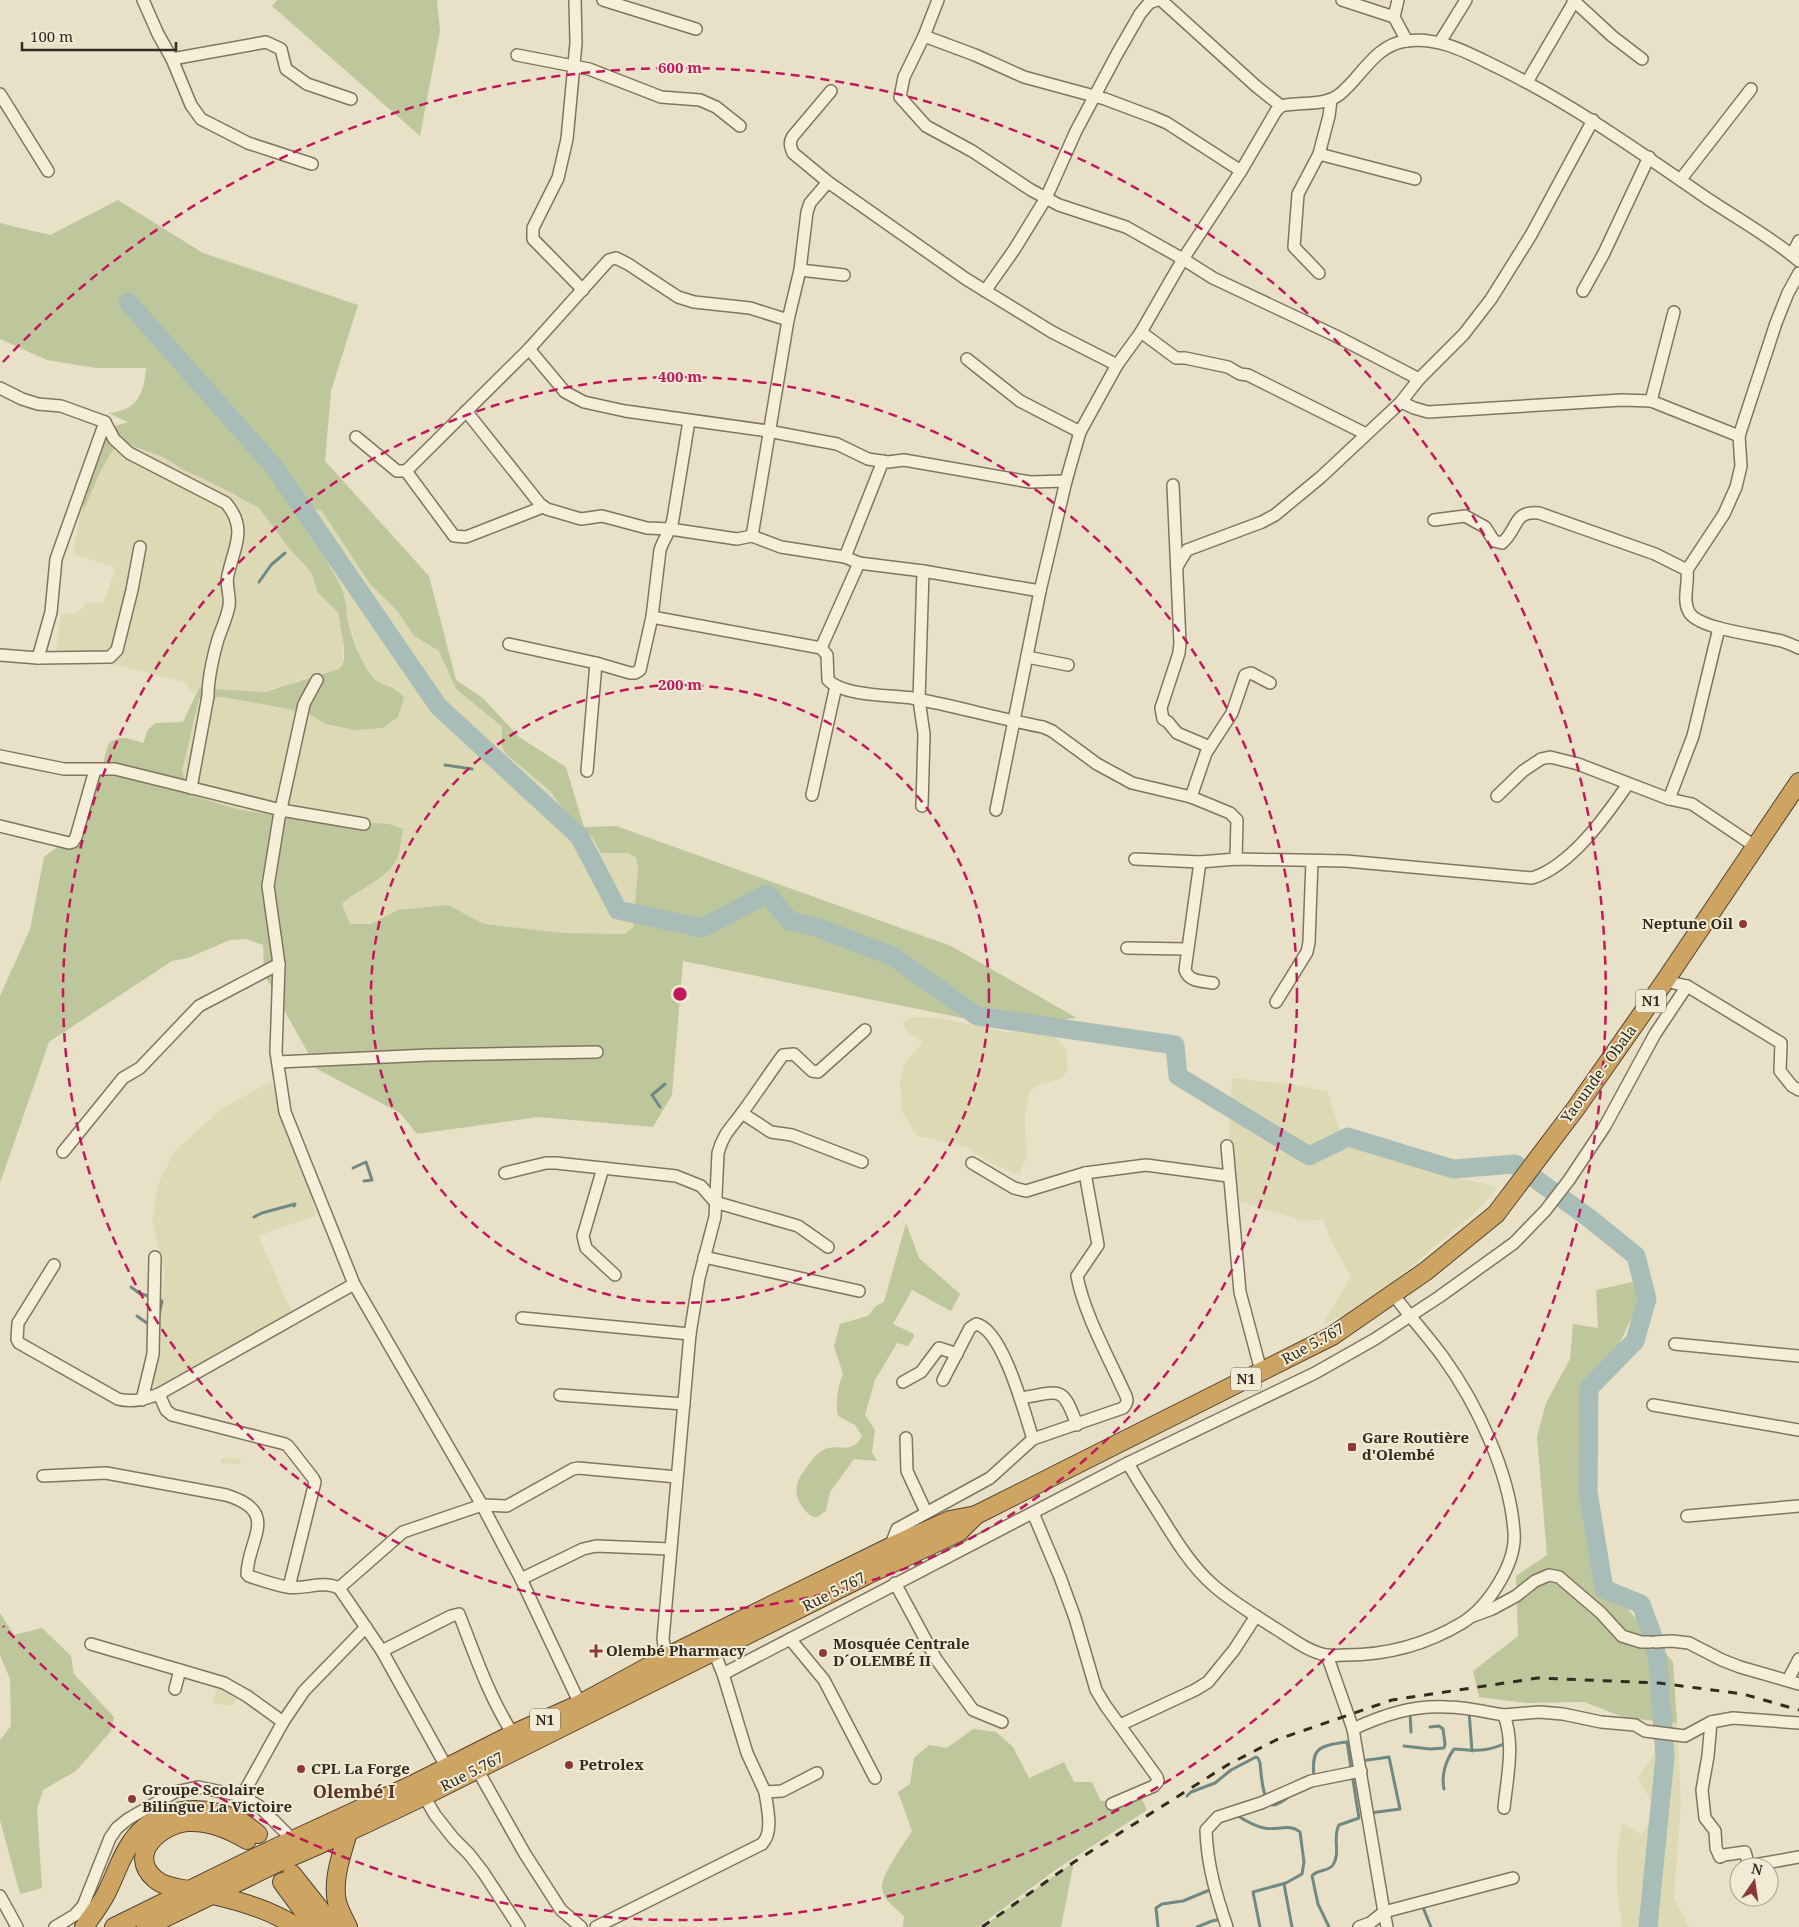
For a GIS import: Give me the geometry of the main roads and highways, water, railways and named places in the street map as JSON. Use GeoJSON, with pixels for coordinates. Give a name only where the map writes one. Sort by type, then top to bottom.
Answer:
{"type":"FeatureCollection","features":[{"type":"Feature","properties":{"kind":"highway","name":"Yaounde - Obala"},"geometry":{"type":"LineString","coordinates":[[1496,1214],[1576,1108],[1665,981],[1799,782]]}},
{"type":"Feature","properties":{"kind":"highway","name":"Rue 5.767"},"geometry":{"type":"LineString","coordinates":[[146,1927],[168,1922],[213,1894],[277,1862],[348,1832],[424,1796],[711,1645],[959,1532],[976,1515],[1332,1336],[1426,1271],[1496,1214]]}},
{"type":"Feature","properties":{"kind":"highway","name":"N1"},"geometry":{"type":"LineString","coordinates":[[114,1927],[188,1890],[447,1768],[513,1734],[580,1704],[666,1657],[711,1645],[890,1547],[950,1520],[976,1515]]}},
{"type":"Feature","properties":{"kind":"highway"},"geometry":{"type":"LineString","coordinates":[[84,1927],[106,1894],[127,1849],[135,1837],[149,1824],[169,1814],[189,1809],[211,1811],[242,1822],[253,1837],[210,1824],[187,1822],[168,1827],[153,1837],[145,1854],[145,1862],[150,1872],[156,1880],[170,1886],[188,1890]]}},
{"type":"Feature","properties":{"kind":"highway"},"geometry":{"type":"LineString","coordinates":[[348,1832],[336,1883],[337,1902],[348,1927]]}},
{"type":"Feature","properties":{"kind":"highway"},"geometry":{"type":"LineString","coordinates":[[315,1927],[287,1878],[334,1927]]}},
{"type":"Feature","properties":{"kind":"highway"},"geometry":{"type":"LineString","coordinates":[[213,1894],[248,1903],[274,1913],[297,1927]]}},
{"type":"Feature","properties":{"kind":"waterway"},"geometry":{"type":"LineString","coordinates":[[128,302],[275,468],[438,706],[579,836],[618,910],[702,928],[767,894],[790,921],[816,927],[892,956],[977,1016],[1175,1045],[1178,1076],[1309,1156],[1348,1137],[1453,1169],[1515,1164],[1589,1218],[1636,1256],[1647,1299],[1635,1341],[1589,1388],[1588,1492],[1604,1589],[1641,1604],[1652,1634],[1658,1662],[1665,1757],[1648,1927]]}},
{"type":"Feature","properties":{"kind":"waterway"},"geometry":{"type":"LineString","coordinates":[[259,582],[271,565],[285,553]]}},
{"type":"Feature","properties":{"kind":"waterway"},"geometry":{"type":"LineString","coordinates":[[445,765],[472,769]]}},
{"type":"Feature","properties":{"kind":"waterway"},"geometry":{"type":"LineString","coordinates":[[660,1107],[652,1095],[665,1084]]}},
{"type":"Feature","properties":{"kind":"waterway"},"geometry":{"type":"LineString","coordinates":[[353,1168],[366,1162],[372,1180],[364,1181]]}},
{"type":"Feature","properties":{"kind":"waterway"},"geometry":{"type":"LineString","coordinates":[[254,1217],[295,1204],[294,1206]]}},
{"type":"Feature","properties":{"kind":"waterway"},"geometry":{"type":"LineString","coordinates":[[131,1287],[139,1293],[151,1297]]}},
{"type":"Feature","properties":{"kind":"waterway"},"geometry":{"type":"LineString","coordinates":[[156,1299],[162,1301],[159,1315]]}},
{"type":"Feature","properties":{"kind":"waterway"},"geometry":{"type":"LineString","coordinates":[[137,1316],[151,1326]]}},
{"type":"Feature","properties":{"kind":"waterway"},"geometry":{"type":"LineString","coordinates":[[1469,1711],[1472,1751]]}},
{"type":"Feature","properties":{"kind":"waterway"},"geometry":{"type":"LineString","coordinates":[[1410,1712],[1411,1732]]}},
{"type":"Feature","properties":{"kind":"waterway"},"geometry":{"type":"LineString","coordinates":[[1404,1746],[1430,1749],[1444,1748],[1443,1729],[1439,1726],[1430,1727]]}},
{"type":"Feature","properties":{"kind":"waterway"},"geometry":{"type":"LineString","coordinates":[[1314,1777],[1314,1759],[1319,1750],[1323,1747],[1347,1742],[1359,1818],[1339,1825],[1333,1865],[1312,1876],[1318,1904],[1329,1927]]}},
{"type":"Feature","properties":{"kind":"waterway"},"geometry":{"type":"LineString","coordinates":[[1444,1789],[1443,1778],[1445,1768],[1454,1749],[1486,1750],[1506,1743]]}},
{"type":"Feature","properties":{"kind":"waterway"},"geometry":{"type":"LineString","coordinates":[[1187,1796],[1191,1792],[1215,1783],[1231,1770],[1256,1757],[1260,1763],[1264,1793],[1269,1803],[1277,1804],[1291,1795]]}},
{"type":"Feature","properties":{"kind":"waterway"},"geometry":{"type":"LineString","coordinates":[[1361,1761],[1389,1757],[1400,1809],[1370,1813]]}},
{"type":"Feature","properties":{"kind":"waterway"},"geometry":{"type":"LineString","coordinates":[[1235,1814],[1260,1827],[1269,1829],[1292,1828],[1300,1832],[1304,1862],[1302,1874],[1286,1883],[1253,1892],[1260,1927]]}},
{"type":"Feature","properties":{"kind":"waterway"},"geometry":{"type":"LineString","coordinates":[[1284,1884],[1292,1927]]}},
{"type":"Feature","properties":{"kind":"waterway"},"geometry":{"type":"LineString","coordinates":[[1158,1927],[1156,1908],[1162,1904],[1183,1901],[1212,1889]]}},
{"type":"Feature","properties":{"kind":"waterway"},"geometry":{"type":"LineString","coordinates":[[1422,1905],[1431,1927]]}},
{"type":"Feature","properties":{"kind":"waterway"},"geometry":{"type":"LineString","coordinates":[[1197,1927],[1222,1919]]}},
{"type":"Feature","properties":{"kind":"railway"},"geometry":{"type":"LineString","coordinates":[[982,1927],[1074,1862],[1229,1764],[1276,1740],[1392,1700],[1538,1678],[1659,1683],[1743,1694],[1799,1710]]}},
{"type":"Feature","properties":{"kind":"place","name":"Neptune Oil"},"geometry":{"type":"Point","coordinates":[1743,924]}},
{"type":"Feature","properties":{"kind":"place","name":"Gare Routière d'Olembé"},"geometry":{"type":"Point","coordinates":[1352,1447]}},
{"type":"Feature","properties":{"kind":"place","name":"Olembé Pharmacy"},"geometry":{"type":"Point","coordinates":[596,1651]}},
{"type":"Feature","properties":{"kind":"place","name":"Mosquée Centrale D´OLEMBÉ II"},"geometry":{"type":"Point","coordinates":[823,1653]}},
{"type":"Feature","properties":{"kind":"place","name":"Petrolex"},"geometry":{"type":"Point","coordinates":[569,1765]}},
{"type":"Feature","properties":{"kind":"place","name":"CPL La Forge"},"geometry":{"type":"Point","coordinates":[301,1769]}},
{"type":"Feature","properties":{"kind":"place","name":"Groupe Scolaire Bilingue La Victoire"},"geometry":{"type":"Point","coordinates":[132,1799]}},
{"type":"Feature","properties":{"kind":"district","name":"Olembé I"},"geometry":{"type":"Point","coordinates":[354,1792]}}]}
